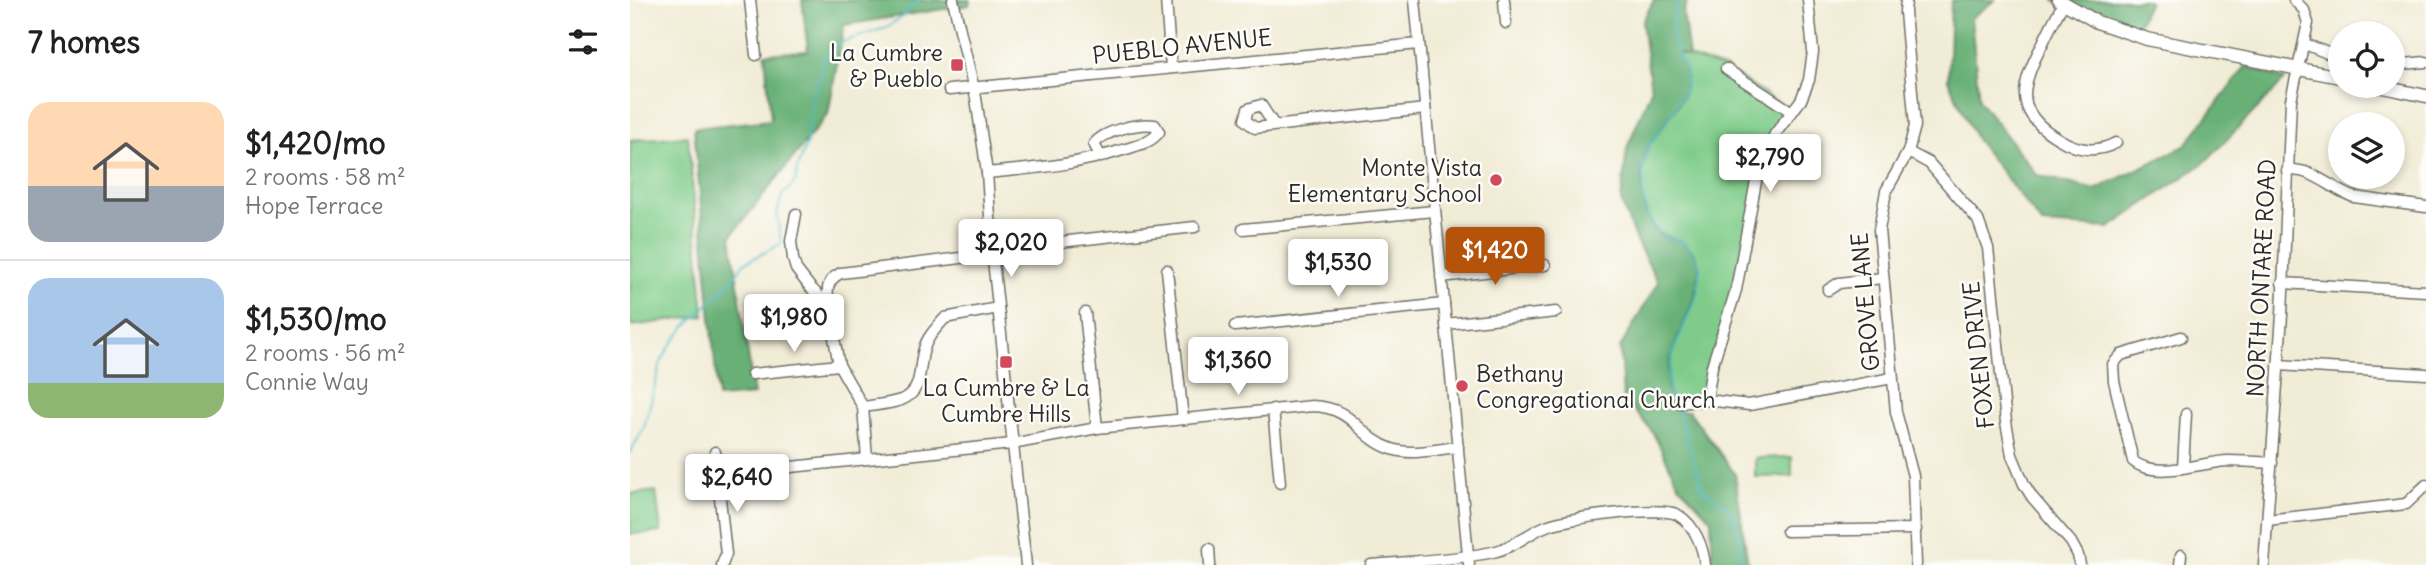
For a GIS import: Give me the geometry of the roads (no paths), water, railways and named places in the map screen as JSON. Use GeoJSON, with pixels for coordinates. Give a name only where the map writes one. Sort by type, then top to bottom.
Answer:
{"type":"FeatureCollection","features":[{"type":"Feature","properties":{"kind":"main road"},"geometry":{"type":"LineString","coordinates":[[2061,2],[2097,22],[2129,34],[2328,75]]}},
{"type":"Feature","properties":{"kind":"main road"},"geometry":{"type":"LineString","coordinates":[[2405,92],[2426,96]]}},
{"type":"Feature","properties":{"kind":"street"},"geometry":{"type":"LineString","coordinates":[[750,0],[756,55]]}},
{"type":"Feature","properties":{"kind":"street"},"geometry":{"type":"LineString","coordinates":[[953,0],[973,88],[987,173],[998,308],[1026,565]]}},
{"type":"Feature","properties":{"kind":"street"},"geometry":{"type":"LineString","coordinates":[[1167,0],[1171,68]]}},
{"type":"Feature","properties":{"kind":"street"},"geometry":{"type":"LineString","coordinates":[[1415,0],[1468,560]]}},
{"type":"Feature","properties":{"kind":"street"},"geometry":{"type":"LineString","coordinates":[[1504,0],[1506,23]]}},
{"type":"Feature","properties":{"kind":"street"},"geometry":{"type":"LineString","coordinates":[[1707,400],[1714,358],[1736,290],[1756,181],[1769,145],[1801,100],[1812,65],[1808,0]]}},
{"type":"Feature","properties":{"kind":"street","name":"GROVE LANE"},"geometry":{"type":"LineString","coordinates":[[1906,0],[1914,134],[1908,152],[1891,180],[1883,202],[1879,230],[1898,425],[1913,476],[1916,565]]}},
{"type":"Feature","properties":{"kind":"street","name":"NORTH ONTARE ROAD"},"geometry":{"type":"LineString","coordinates":[[2264,565],[2278,365],[2291,100],[2305,44],[2307,18],[2304,10],[2294,0]]}},
{"type":"Feature","properties":{"kind":"street"},"geometry":{"type":"LineString","coordinates":[[2061,2],[2027,74],[2024,89],[2027,107],[2040,126],[2071,146],[2099,150],[2116,143]]}},
{"type":"Feature","properties":{"kind":"street","name":"PUEBLO AVENUE"},"geometry":{"type":"LineString","coordinates":[[950,90],[1419,44]]}},
{"type":"Feature","properties":{"kind":"street"},"geometry":{"type":"LineString","coordinates":[[2305,44],[2328,53]]}},
{"type":"Feature","properties":{"kind":"street"},"geometry":{"type":"LineString","coordinates":[[2405,64],[2426,62]]}},
{"type":"Feature","properties":{"kind":"street"},"geometry":{"type":"LineString","coordinates":[[1726,69],[1793,112]]}},
{"type":"Feature","properties":{"kind":"street"},"geometry":{"type":"LineString","coordinates":[[1274,125],[1425,109]]}},
{"type":"Feature","properties":{"kind":"street"},"geometry":{"type":"LineString","coordinates":[[987,173],[1070,165],[1101,157],[1154,139],[1159,132],[1156,125],[1141,124],[1100,136],[1094,144],[1101,157]]}},
{"type":"Feature","properties":{"kind":"street","name":"FOXEN DRIVE"},"geometry":{"type":"LineString","coordinates":[[1908,152],[1929,163],[1978,220],[1983,230],[1988,248],[2006,422],[2012,455],[2024,484],[2040,508],[2071,542],[2080,565]]}},
{"type":"Feature","properties":{"kind":"street"},"geometry":{"type":"LineString","coordinates":[[2287,171],[2312,175],[2354,197],[2426,207]]}},
{"type":"Feature","properties":{"kind":"street"},"geometry":{"type":"LineString","coordinates":[[1242,229],[1434,211]]}},
{"type":"Feature","properties":{"kind":"street"},"geometry":{"type":"LineString","coordinates":[[796,214],[791,241],[796,269],[828,305]]}},
{"type":"Feature","properties":{"kind":"street"},"geometry":{"type":"LineString","coordinates":[[867,459],[863,407],[839,365],[828,305],[828,285],[831,279],[841,273],[937,262],[993,253],[1029,243],[1195,228]]}},
{"type":"Feature","properties":{"kind":"street"},"geometry":{"type":"LineString","coordinates":[[1441,277],[1545,265]]}},
{"type":"Feature","properties":{"kind":"street"},"geometry":{"type":"LineString","coordinates":[[1167,270],[1184,419]]}},
{"type":"Feature","properties":{"kind":"street"},"geometry":{"type":"LineString","coordinates":[[1828,290],[1839,283],[1882,278]]}},
{"type":"Feature","properties":{"kind":"street"},"geometry":{"type":"LineString","coordinates":[[2282,282],[2426,291]]}},
{"type":"Feature","properties":{"kind":"street"},"geometry":{"type":"LineString","coordinates":[[1234,326],[1444,304]]}},
{"type":"Feature","properties":{"kind":"street"},"geometry":{"type":"LineString","coordinates":[[863,407],[900,401],[912,393],[920,379],[927,340],[945,318],[998,308]]}},
{"type":"Feature","properties":{"kind":"street"},"geometry":{"type":"LineString","coordinates":[[1446,324],[1556,312]]}},
{"type":"Feature","properties":{"kind":"street"},"geometry":{"type":"LineString","coordinates":[[1084,313],[1097,428]]}},
{"type":"Feature","properties":{"kind":"street"},"geometry":{"type":"LineString","coordinates":[[2181,337],[2121,355],[2115,360],[2112,369],[2133,461],[2149,469],[2227,461],[2272,463]]}},
{"type":"Feature","properties":{"kind":"street"},"geometry":{"type":"LineString","coordinates":[[752,374],[839,365]]}},
{"type":"Feature","properties":{"kind":"street"},"geometry":{"type":"LineString","coordinates":[[2278,365],[2426,374]]}},
{"type":"Feature","properties":{"kind":"street"},"geometry":{"type":"LineString","coordinates":[[1679,402],[1707,400],[1749,405],[1892,378]]}},
{"type":"Feature","properties":{"kind":"street"},"geometry":{"type":"LineString","coordinates":[[762,470],[1012,444],[1097,428],[1312,406],[1329,407],[1348,416],[1382,445],[1400,451],[1458,447]]}},
{"type":"Feature","properties":{"kind":"street"},"geometry":{"type":"LineString","coordinates":[[1273,409],[1280,483]]}},
{"type":"Feature","properties":{"kind":"street"},"geometry":{"type":"LineString","coordinates":[[2183,467],[2186,414]]}},
{"type":"Feature","properties":{"kind":"street"},"geometry":{"type":"LineString","coordinates":[[715,452],[726,554],[722,565]]}},
{"type":"Feature","properties":{"kind":"street"},"geometry":{"type":"LineString","coordinates":[[2267,520],[2406,504],[2426,485]]}},
{"type":"Feature","properties":{"kind":"street"},"geometry":{"type":"LineString","coordinates":[[1371,565],[1468,560],[1504,548],[1554,523],[1661,510],[1678,515],[1693,530],[1701,546],[1705,565]]}},
{"type":"Feature","properties":{"kind":"street"},"geometry":{"type":"LineString","coordinates":[[1787,531],[1916,529]]}},
{"type":"Feature","properties":{"kind":"street"},"geometry":{"type":"LineString","coordinates":[[1209,549],[1210,565]]}},
{"type":"Feature","properties":{"kind":"waterway"},"geometry":{"type":"LineString","coordinates":[[630,453],[644,428],[661,362],[670,346],[685,327],[732,281],[744,263],[781,244],[777,213],[783,192],[796,181],[797,169],[806,145],[813,95],[826,57],[837,44],[885,28],[902,17],[918,0]]}},
{"type":"Feature","properties":{"kind":"waterway"},"geometry":{"type":"LineString","coordinates":[[1674,402],[1670,395],[1668,379],[1673,352],[1697,294],[1700,266],[1686,244],[1664,237],[1648,219],[1643,194],[1643,161],[1651,141],[1670,117],[1686,88],[1686,71],[1677,53],[1671,31],[1678,0]]}},
{"type":"Feature","properties":{"kind":"waterway"},"geometry":{"type":"LineString","coordinates":[[1677,406],[1703,490],[1727,506],[1734,519],[1741,541],[1738,565]]}},
{"type":"Feature","properties":{"kind":"place","name":"La Cumbre & Pueblo"},"geometry":{"type":"Point","coordinates":[957,65]}},
{"type":"Feature","properties":{"kind":"place","name":"Monte Vista Elementary School"},"geometry":{"type":"Point","coordinates":[1496,180]}},
{"type":"Feature","properties":{"kind":"place","name":"La Cumbre & La Cumbre Hills"},"geometry":{"type":"Point","coordinates":[1006,362]}},
{"type":"Feature","properties":{"kind":"place","name":"Bethany Congregational Church"},"geometry":{"type":"Point","coordinates":[1462,386]}}]}
